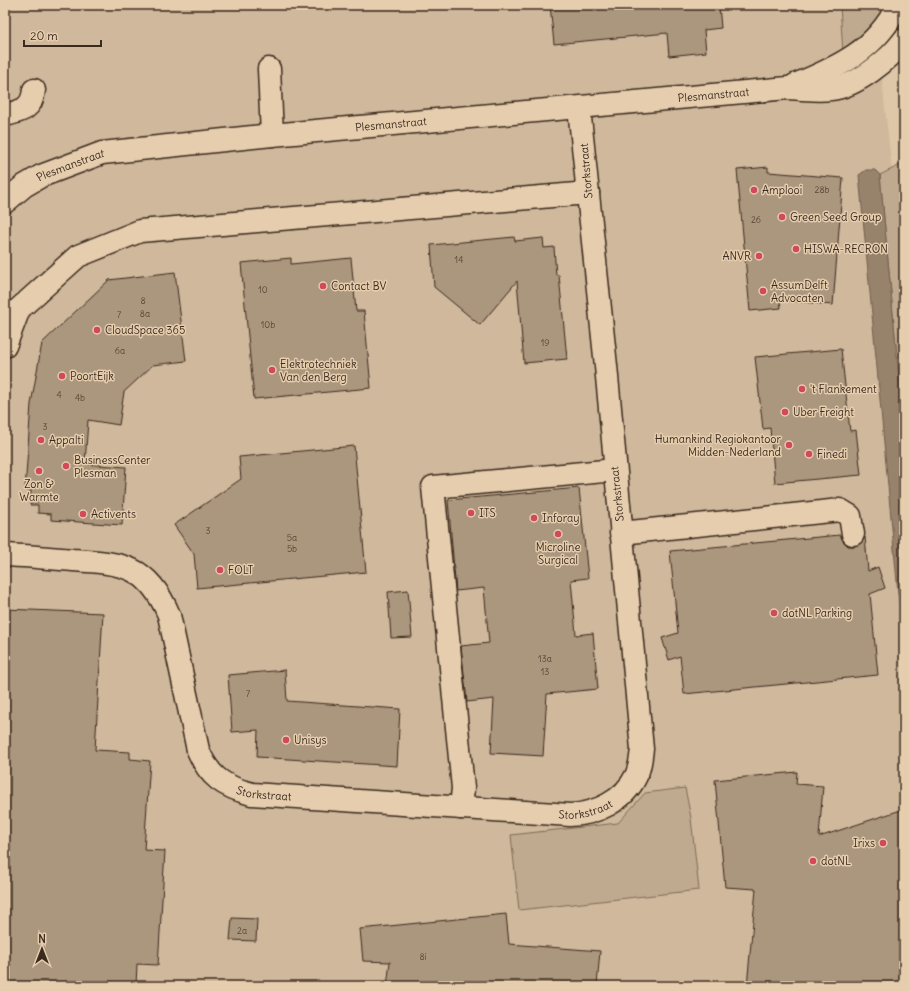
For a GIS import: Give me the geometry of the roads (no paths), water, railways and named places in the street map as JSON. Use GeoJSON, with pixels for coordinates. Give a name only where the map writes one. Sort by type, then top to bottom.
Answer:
{"type":"FeatureCollection","features":[{"type":"Feature","properties":{"kind":"street","name":"Plesmanstraat"},"geometry":{"type":"LineString","coordinates":[[788,88],[840,65],[870,44],[887,25],[898,5]]}},
{"type":"Feature","properties":{"kind":"street","name":"Plesmanstraat"},"geometry":{"type":"LineString","coordinates":[[5,202],[24,186],[41,176],[102,153],[487,114],[580,108],[788,88],[832,89],[854,81],[874,69],[898,48],[904,40]]}},
{"type":"Feature","properties":{"kind":"street"},"geometry":{"type":"LineString","coordinates":[[269,69],[272,135]]}},
{"type":"Feature","properties":{"kind":"street"},"geometry":{"type":"LineString","coordinates":[[5,115],[19,112],[28,106],[33,99],[34,90]]}},
{"type":"Feature","properties":{"kind":"street","name":"Storkstraat"},"geometry":{"type":"LineString","coordinates":[[5,555],[113,563],[130,568],[152,584],[161,597],[169,615],[198,750],[208,770],[220,782],[234,790],[252,794],[570,815],[584,814],[599,809],[616,800],[626,790],[636,776],[642,749],[580,108]]}},
{"type":"Feature","properties":{"kind":"street"},"geometry":{"type":"LineString","coordinates":[[5,346],[19,309],[78,256],[140,231],[588,193]]}},
{"type":"Feature","properties":{"kind":"street"},"geometry":{"type":"LineString","coordinates":[[462,808],[462,780],[433,487],[615,470]]}},
{"type":"Feature","properties":{"kind":"street"},"geometry":{"type":"LineString","coordinates":[[621,533],[840,510],[850,516],[853,534]]}},
{"type":"Feature","properties":{"kind":"place","name":"Amplooi"},"geometry":{"type":"Point","coordinates":[754,190]}},
{"type":"Feature","properties":{"kind":"place","name":"Green Seed Group"},"geometry":{"type":"Point","coordinates":[782,217]}},
{"type":"Feature","properties":{"kind":"place","name":"HISWA-RECRON"},"geometry":{"type":"Point","coordinates":[796,249]}},
{"type":"Feature","properties":{"kind":"place","name":"ANVR"},"geometry":{"type":"Point","coordinates":[759,256]}},
{"type":"Feature","properties":{"kind":"place","name":"Contact BV"},"geometry":{"type":"Point","coordinates":[323,286]}},
{"type":"Feature","properties":{"kind":"place","name":"AssumDelft Advocaten"},"geometry":{"type":"Point","coordinates":[763,291]}},
{"type":"Feature","properties":{"kind":"place","name":"CloudSpace 365"},"geometry":{"type":"Point","coordinates":[97,330]}},
{"type":"Feature","properties":{"kind":"place","name":"Elektrotechniek Van den Berg"},"geometry":{"type":"Point","coordinates":[272,370]}},
{"type":"Feature","properties":{"kind":"place","name":"PoortEijk"},"geometry":{"type":"Point","coordinates":[62,376]}},
{"type":"Feature","properties":{"kind":"place","name":"'t Flankement"},"geometry":{"type":"Point","coordinates":[802,389]}},
{"type":"Feature","properties":{"kind":"place","name":"Uber Freight"},"geometry":{"type":"Point","coordinates":[785,412]}},
{"type":"Feature","properties":{"kind":"place","name":"Appalti"},"geometry":{"type":"Point","coordinates":[41,440]}},
{"type":"Feature","properties":{"kind":"place","name":"Humankind Regiokantoor Midden-Nederland"},"geometry":{"type":"Point","coordinates":[789,445]}},
{"type":"Feature","properties":{"kind":"place","name":"Finedi"},"geometry":{"type":"Point","coordinates":[809,454]}},
{"type":"Feature","properties":{"kind":"place","name":"BusinessCenter Plesman"},"geometry":{"type":"Point","coordinates":[66,466]}},
{"type":"Feature","properties":{"kind":"place","name":"Zon & Warmte"},"geometry":{"type":"Point","coordinates":[39,471]}},
{"type":"Feature","properties":{"kind":"place","name":"ITS"},"geometry":{"type":"Point","coordinates":[471,513]}},
{"type":"Feature","properties":{"kind":"place","name":"Activents"},"geometry":{"type":"Point","coordinates":[83,514]}},
{"type":"Feature","properties":{"kind":"place","name":"Inforay"},"geometry":{"type":"Point","coordinates":[534,518]}},
{"type":"Feature","properties":{"kind":"place","name":"Microline Surgical"},"geometry":{"type":"Point","coordinates":[558,534]}},
{"type":"Feature","properties":{"kind":"place","name":"FOLT"},"geometry":{"type":"Point","coordinates":[220,570]}},
{"type":"Feature","properties":{"kind":"place","name":"dotNL Parking"},"geometry":{"type":"Point","coordinates":[774,613]}},
{"type":"Feature","properties":{"kind":"place","name":"Unisys"},"geometry":{"type":"Point","coordinates":[286,740]}},
{"type":"Feature","properties":{"kind":"place","name":"Irixs"},"geometry":{"type":"Point","coordinates":[883,843]}},
{"type":"Feature","properties":{"kind":"place","name":"dotNL"},"geometry":{"type":"Point","coordinates":[813,861]}}]}
